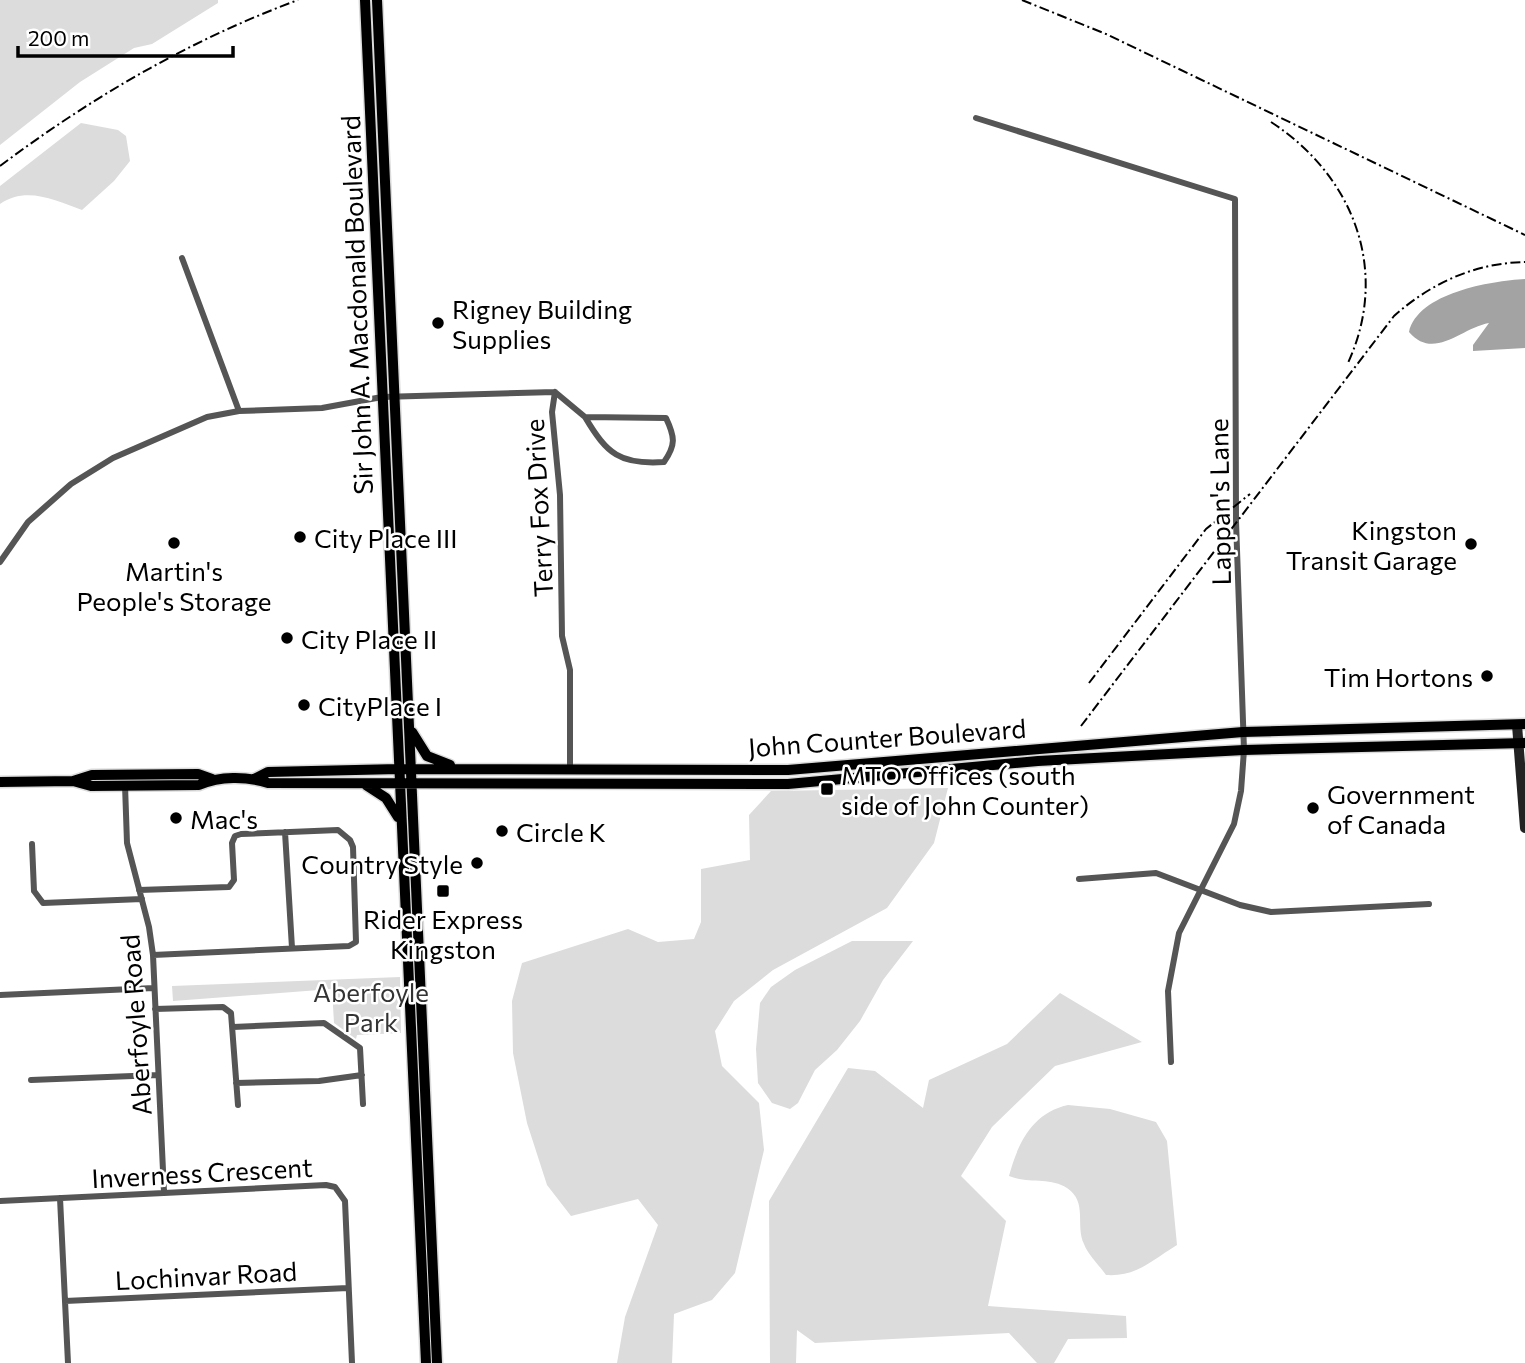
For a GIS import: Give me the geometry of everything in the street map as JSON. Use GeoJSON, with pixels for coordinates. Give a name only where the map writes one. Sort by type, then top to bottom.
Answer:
{"type":"FeatureCollection","features":[{"type":"Feature","properties":{"kind":"main road","name":"Sir John A. Macdonald Boulevard"},"geometry":{"type":"LineString","coordinates":[[365,0],[382,397],[438,1363]]}},
{"type":"Feature","properties":{"kind":"main road","name":"Sir John A. Macdonald Boulevard"},"geometry":{"type":"LineString","coordinates":[[377,0],[410,726],[405,769]]}},
{"type":"Feature","properties":{"kind":"main road","name":"John Counter Boulevard"},"geometry":{"type":"LineString","coordinates":[[254,779],[268,772],[405,769],[788,770],[1243,732],[1521,725]]}},
{"type":"Feature","properties":{"kind":"main road"},"geometry":{"type":"LineString","coordinates":[[410,726],[417,744],[427,756],[444,765],[482,770]]}},
{"type":"Feature","properties":{"kind":"main road","name":"John Counter Boulevard"},"geometry":{"type":"LineString","coordinates":[[0,782],[73,780],[91,786],[124,780],[199,785],[212,779],[254,779],[268,783],[405,785],[788,784],[1038,761],[1244,750],[1521,743]]}},
{"type":"Feature","properties":{"kind":"main road"},"geometry":{"type":"LineString","coordinates":[[362,783],[386,798],[401,822]]}},
{"type":"Feature","properties":{"kind":"main road","name":"Sir John A. Macdonald Boulevard"},"geometry":{"type":"LineString","coordinates":[[405,785],[401,822],[426,1363]]}},
{"type":"Feature","properties":{"kind":"street","name":"Lappan's Lane"},"geometry":{"type":"LineString","coordinates":[[976,118],[1235,199],[1237,521],[1244,750],[1241,791],[1234,824],[1179,933],[1168,991],[1171,1062]]}},
{"type":"Feature","properties":{"kind":"street"},"geometry":{"type":"LineString","coordinates":[[182,258],[239,411]]}},
{"type":"Feature","properties":{"kind":"street","name":"Terry Fox Drive"},"geometry":{"type":"LineString","coordinates":[[0,562],[28,522],[71,484],[113,458],[181,426],[207,417],[239,411],[322,408],[382,397],[555,391],[552,412],[561,495],[562,636],[570,670],[570,770]]}},
{"type":"Feature","properties":{"kind":"street"},"geometry":{"type":"LineString","coordinates":[[555,391],[585,418],[598,439],[615,456],[637,464],[664,462],[671,452],[675,437],[666,418],[585,418]]}},
{"type":"Feature","properties":{"kind":"street"},"geometry":{"type":"LineString","coordinates":[[1521,725],[1525,828]]}},
{"type":"Feature","properties":{"kind":"street","name":"Aberfoyle Road"},"geometry":{"type":"LineString","coordinates":[[124,780],[127,843],[153,955],[164,1192]]}},
{"type":"Feature","properties":{"kind":"street"},"geometry":{"type":"LineString","coordinates":[[139,890],[229,887],[234,880],[232,843],[235,836],[338,830],[351,840],[353,847],[356,942],[349,946],[153,955]]}},
{"type":"Feature","properties":{"kind":"street"},"geometry":{"type":"LineString","coordinates":[[285,832],[292,948]]}},
{"type":"Feature","properties":{"kind":"street"},"geometry":{"type":"LineString","coordinates":[[32,844],[34,891],[43,903],[142,899]]}},
{"type":"Feature","properties":{"kind":"street"},"geometry":{"type":"LineString","coordinates":[[1079,879],[1156,873],[1240,905],[1271,912],[1429,904]]}},
{"type":"Feature","properties":{"kind":"street"},"geometry":{"type":"LineString","coordinates":[[0,995],[154,988]]}},
{"type":"Feature","properties":{"kind":"street"},"geometry":{"type":"LineString","coordinates":[[155,1009],[223,1007],[231,1013],[237,1105]]}},
{"type":"Feature","properties":{"kind":"street"},"geometry":{"type":"LineString","coordinates":[[233,1027],[324,1023],[360,1048],[363,1104]]}},
{"type":"Feature","properties":{"kind":"street"},"geometry":{"type":"LineString","coordinates":[[31,1080],[158,1075]]}},
{"type":"Feature","properties":{"kind":"street"},"geometry":{"type":"LineString","coordinates":[[236,1083],[319,1081],[362,1075]]}},
{"type":"Feature","properties":{"kind":"street","name":"Inverness Crescent"},"geometry":{"type":"LineString","coordinates":[[0,1201],[164,1192],[335,1187],[345,1202],[352,1363]]}},
{"type":"Feature","properties":{"kind":"street","name":"Inverness Crescent"},"geometry":{"type":"LineString","coordinates":[[60,1198],[68,1363]]}},
{"type":"Feature","properties":{"kind":"street","name":"Lochinvar Road"},"geometry":{"type":"LineString","coordinates":[[65,1301],[348,1288]]}},
{"type":"Feature","properties":{"kind":"green space"},"geometry":{"type":"Polygon","coordinates":[[[0,0],[218,0],[218,3],[152,44],[134,48],[80,82],[0,145],[0,0]]]}},
{"type":"Feature","properties":{"kind":"green space"},"geometry":{"type":"Polygon","coordinates":[[[81,123],[118,130],[126,136],[130,161],[114,181],[82,210],[30,195],[0,204],[0,186],[81,123]]]}},
{"type":"Feature","properties":{"kind":"green space"},"geometry":{"type":"Polygon","coordinates":[[[948,788],[934,843],[887,908],[773,970],[734,1001],[715,1031],[722,1066],[759,1103],[764,1150],[735,1273],[712,1300],[674,1314],[672,1363],[617,1363],[625,1317],[658,1225],[638,1199],[571,1216],[547,1185],[527,1123],[513,1053],[512,1001],[522,963],[628,929],[658,942],[694,939],[701,922],[701,869],[750,860],[749,815],[771,791],[948,788]]]}},
{"type":"Feature","properties":{"kind":"green space"},"geometry":{"type":"Polygon","coordinates":[[[852,941],[913,941],[883,980],[860,1021],[837,1050],[815,1070],[798,1103],[790,1109],[772,1103],[758,1083],[756,1049],[760,1003],[771,987],[795,970],[852,941]]]}},
{"type":"Feature","properties":{"kind":"green space","name":"Aberfoyle Park"},"geometry":{"type":"Polygon","coordinates":[[[400,977],[401,1033],[357,1035],[356,1039],[334,1023],[332,989],[173,1001],[172,986],[400,977]]]}},
{"type":"Feature","properties":{"kind":"green space"},"geometry":{"type":"Polygon","coordinates":[[[1060,993],[1142,1042],[1055,1066],[992,1127],[961,1176],[1006,1221],[988,1306],[1126,1316],[1127,1338],[1068,1339],[1054,1363],[1037,1363],[1009,1333],[815,1343],[797,1330],[796,1363],[770,1363],[769,1201],[848,1068],[875,1071],[923,1108],[929,1080],[1007,1044],[1060,993]]]}},
{"type":"Feature","properties":{"kind":"green space"},"geometry":{"type":"Polygon","coordinates":[[[1068,1105],[1110,1109],[1156,1122],[1167,1141],[1177,1245],[1135,1270],[1106,1275],[1086,1248],[1077,1200],[1067,1188],[1009,1176],[1028,1131],[1045,1115],[1068,1105]]]}},
{"type":"Feature","properties":{"kind":"shaded area"},"geometry":{"type":"Polygon","coordinates":[[[1525,279],[1525,348],[1473,351],[1473,345],[1489,323],[1438,343],[1428,344],[1409,332],[1415,319],[1440,299],[1475,286],[1525,279]]]}},
{"type":"Feature","properties":{"kind":"railway"},"geometry":{"type":"LineString","coordinates":[[0,166],[70,117],[143,72],[219,33],[298,0]]}},
{"type":"Feature","properties":{"kind":"railway"},"geometry":{"type":"LineString","coordinates":[[1022,0],[1106,34],[1525,235]]}},
{"type":"Feature","properties":{"kind":"railway"},"geometry":{"type":"LineString","coordinates":[[1271,122],[1300,144],[1324,170],[1343,198],[1357,229],[1364,261],[1365,295],[1360,330],[1347,365]]}},
{"type":"Feature","properties":{"kind":"railway"},"geometry":{"type":"LineString","coordinates":[[1081,726],[1394,316],[1423,294],[1455,277],[1489,266],[1525,262]]}},
{"type":"Feature","properties":{"kind":"railway"},"geometry":{"type":"LineString","coordinates":[[1089,683],[1206,529],[1250,494]]}},
{"type":"Feature","properties":{"kind":"place","name":"Rigney Building Supplies"},"geometry":{"type":"Point","coordinates":[438,323]}},
{"type":"Feature","properties":{"kind":"place","name":"City Place III"},"geometry":{"type":"Point","coordinates":[300,537]}},
{"type":"Feature","properties":{"kind":"place","name":"Martin's People's Storage"},"geometry":{"type":"Point","coordinates":[174,543]}},
{"type":"Feature","properties":{"kind":"place","name":"Kingston Transit Garage"},"geometry":{"type":"Point","coordinates":[1471,544]}},
{"type":"Feature","properties":{"kind":"place","name":"City Place II"},"geometry":{"type":"Point","coordinates":[287,638]}},
{"type":"Feature","properties":{"kind":"place","name":"Tim Hortons"},"geometry":{"type":"Point","coordinates":[1487,676]}},
{"type":"Feature","properties":{"kind":"place","name":"CityPlace I"},"geometry":{"type":"Point","coordinates":[304,705]}},
{"type":"Feature","properties":{"kind":"place","name":"MTO Offices (south side of John Counter)"},"geometry":{"type":"Point","coordinates":[827,789]}},
{"type":"Feature","properties":{"kind":"place","name":"Government of Canada"},"geometry":{"type":"Point","coordinates":[1313,808]}},
{"type":"Feature","properties":{"kind":"place","name":"Mac's"},"geometry":{"type":"Point","coordinates":[176,818]}},
{"type":"Feature","properties":{"kind":"place","name":"Circle K"},"geometry":{"type":"Point","coordinates":[502,831]}},
{"type":"Feature","properties":{"kind":"place","name":"Country Style"},"geometry":{"type":"Point","coordinates":[477,863]}},
{"type":"Feature","properties":{"kind":"place","name":"Rider Express Kingston"},"geometry":{"type":"Point","coordinates":[443,891]}}]}
